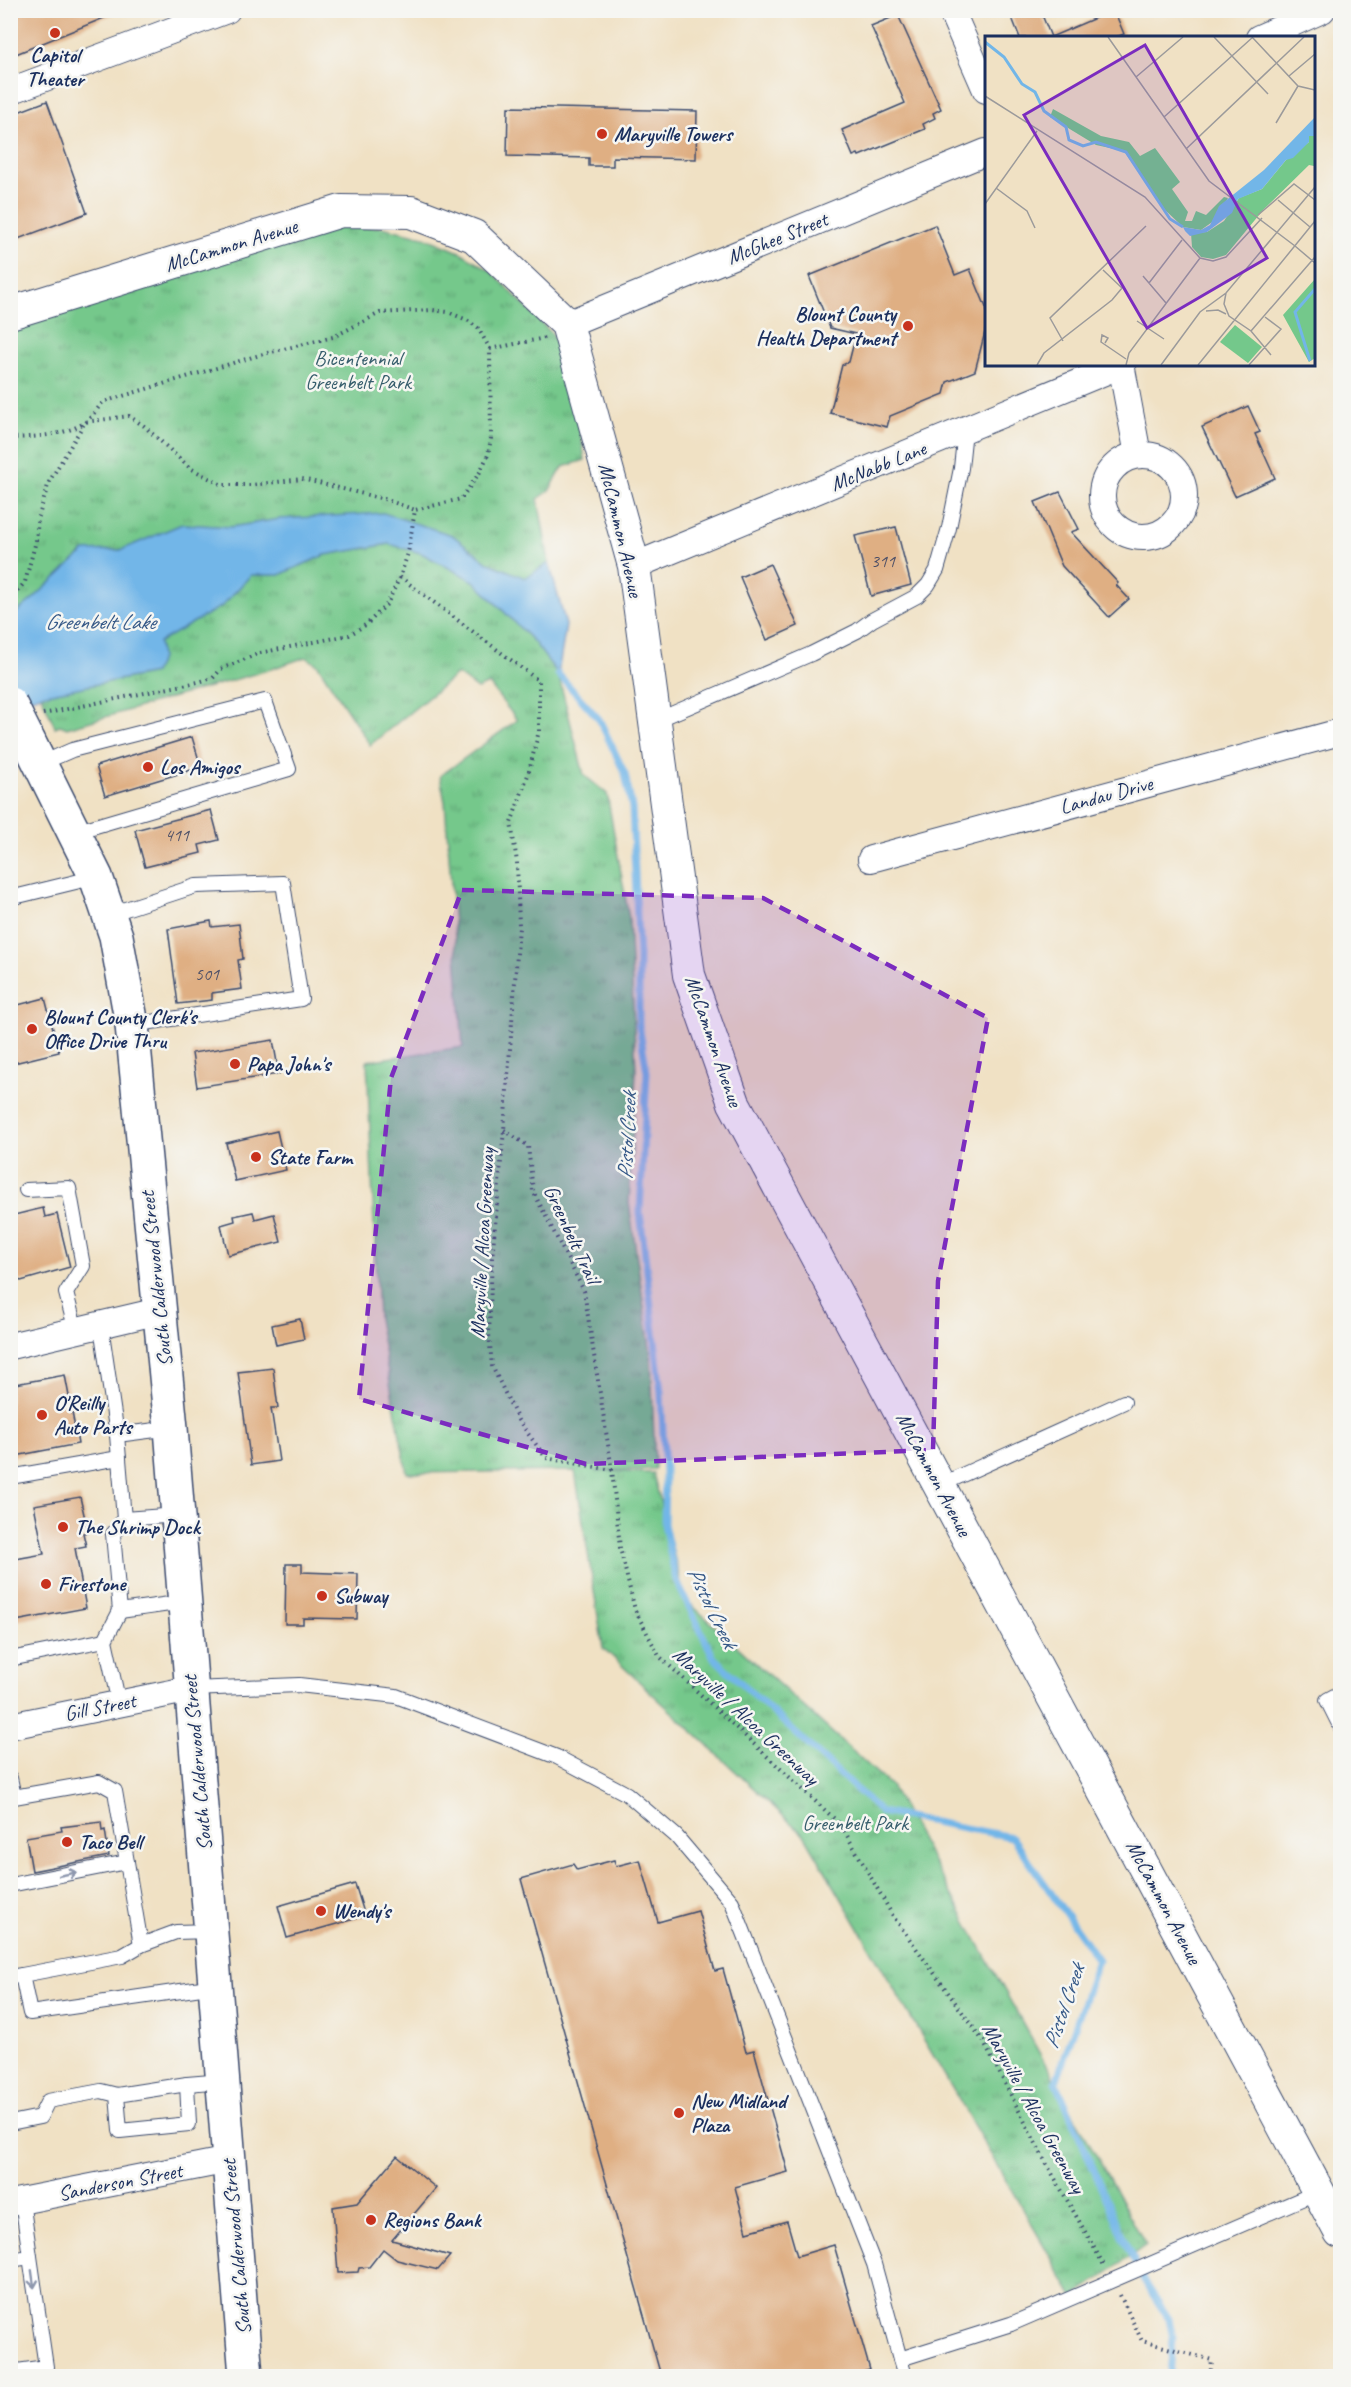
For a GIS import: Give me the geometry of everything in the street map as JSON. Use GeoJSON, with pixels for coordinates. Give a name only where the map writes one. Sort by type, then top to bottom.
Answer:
{"type":"FeatureCollection","features":[{"type":"Feature","properties":{"kind":"main road","name":"South Calderwood Street"},"geometry":{"type":"LineString","coordinates":[[28,732],[96,877],[116,936],[132,1024],[171,1428],[246,2376]]}},
{"type":"Feature","properties":{"kind":"street"},"geometry":{"type":"LineString","coordinates":[[10,92],[227,10]]}},
{"type":"Feature","properties":{"kind":"street"},"geometry":{"type":"LineString","coordinates":[[951,10],[985,86]]}},
{"type":"Feature","properties":{"kind":"street"},"geometry":{"type":"LineString","coordinates":[[1264,36],[1322,10]]}},
{"type":"Feature","properties":{"kind":"street","name":"McGhee Street"},"geometry":{"type":"LineString","coordinates":[[567,324],[985,153]]}},
{"type":"Feature","properties":{"kind":"street","name":"McCammon Avenue"},"geometry":{"type":"LineString","coordinates":[[10,313],[340,211],[376,211],[411,212],[474,236],[567,324],[634,566],[689,975],[734,1103],[940,1485],[1330,2187],[1341,2232]]}},
{"type":"Feature","properties":{"kind":"street","name":"McNabb Lane"},"geometry":{"type":"LineString","coordinates":[[634,566],[1119,366]]}},
{"type":"Feature","properties":{"kind":"street"},"geometry":{"type":"LineString","coordinates":[[1121,366],[1138,455]]}},
{"type":"Feature","properties":{"kind":"street","name":"Landau Drive"},"geometry":{"type":"LineString","coordinates":[[871,859],[1341,732]]}},
{"type":"Feature","properties":{"kind":"street"},"geometry":{"type":"LineString","coordinates":[[10,1346],[159,1311]]}},
{"type":"Feature","properties":{"kind":"street","name":"Gill Street"},"geometry":{"type":"LineString","coordinates":[[10,1726],[190,1689]]}},
{"type":"Feature","properties":{"kind":"street","name":"Sanderson Street"},"geometry":{"type":"LineString","coordinates":[[16,2202],[229,2160]]}},
{"type":"Feature","properties":{"kind":"lane"},"geometry":{"type":"LineString","coordinates":[[655,721],[830,645],[917,596],[928,585],[937,570],[949,528],[961,468],[965,430]]}},
{"type":"Feature","properties":{"kind":"lane"},"geometry":{"type":"LineString","coordinates":[[28,732],[72,750],[265,701],[289,769],[75,832]]}},
{"type":"Feature","properties":{"kind":"lane"},"geometry":{"type":"LineString","coordinates":[[10,898],[96,877]]}},
{"type":"Feature","properties":{"kind":"lane"},"geometry":{"type":"LineString","coordinates":[[107,915],[196,886],[283,883],[301,999],[132,1024]]}},
{"type":"Feature","properties":{"kind":"lane"},"geometry":{"type":"LineString","coordinates":[[26,1190],[69,1188],[83,1266],[66,1293],[88,1328],[117,1435],[124,1519],[113,1534],[120,1611],[105,1640],[119,1704]]}},
{"type":"Feature","properties":{"kind":"lane"},"geometry":{"type":"LineString","coordinates":[[940,1485],[1124,1402]]}},
{"type":"Feature","properties":{"kind":"lane"},"geometry":{"type":"LineString","coordinates":[[117,1435],[171,1428]]}},
{"type":"Feature","properties":{"kind":"lane"},"geometry":{"type":"LineString","coordinates":[[10,1477],[118,1458]]}},
{"type":"Feature","properties":{"kind":"lane"},"geometry":{"type":"LineString","coordinates":[[124,1519],[178,1515]]}},
{"type":"Feature","properties":{"kind":"lane"},"geometry":{"type":"LineString","coordinates":[[120,1611],[184,1602]]}},
{"type":"Feature","properties":{"kind":"lane"},"geometry":{"type":"LineString","coordinates":[[10,1659],[105,1640]]}},
{"type":"Feature","properties":{"kind":"lane"},"geometry":{"type":"LineString","coordinates":[[190,1689],[299,1685],[396,1696],[557,1757],[627,1794],[676,1836],[732,1902],[874,2264],[905,2376]]}},
{"type":"Feature","properties":{"kind":"lane"},"geometry":{"type":"LineString","coordinates":[[1341,1693],[1328,1700],[1341,1726]]}},
{"type":"Feature","properties":{"kind":"lane"},"geometry":{"type":"LineString","coordinates":[[10,1778],[12,1798],[99,1782],[115,1791],[141,1945]]}},
{"type":"Feature","properties":{"kind":"lane"},"geometry":{"type":"LineString","coordinates":[[10,1885],[127,1862]]}},
{"type":"Feature","properties":{"kind":"lane"},"geometry":{"type":"LineString","coordinates":[[210,1931],[176,1932],[141,1945],[122,1956],[16,1976],[30,2013],[214,1986]]}},
{"type":"Feature","properties":{"kind":"lane"},"geometry":{"type":"LineString","coordinates":[[10,2123],[40,2117],[48,2101],[101,2091],[117,2095],[223,2081]]}},
{"type":"Feature","properties":{"kind":"lane"},"geometry":{"type":"LineString","coordinates":[[117,2095],[120,2131],[189,2124],[187,2084]]}},
{"type":"Feature","properties":{"kind":"lane"},"geometry":{"type":"LineString","coordinates":[[900,2359],[1011,2324],[1330,2187]]}},
{"type":"Feature","properties":{"kind":"lane"},"geometry":{"type":"LineString","coordinates":[[10,2372],[46,2367],[30,2257],[16,2202]]}},
{"type":"Feature","properties":{"kind":"lane"},"geometry":{"type":"LineString","coordinates":[[10,2260],[30,2257]]}},
{"type":"Feature","properties":{"kind":"path"},"geometry":{"type":"LineString","coordinates":[[10,438],[41,436],[85,422],[129,416],[144,426],[190,468],[222,485],[302,479],[384,499],[415,510],[461,499],[480,472],[488,455],[491,438],[490,349],[478,328],[467,320],[448,312],[432,310],[380,313],[333,337],[242,360],[103,402],[85,422],[50,482],[38,519],[36,541],[25,582],[10,600]]}},
{"type":"Feature","properties":{"kind":"path"},"geometry":{"type":"LineString","coordinates":[[490,349],[549,337],[567,324]]}},
{"type":"Feature","properties":{"kind":"path"},"geometry":{"type":"LineString","coordinates":[[28,732],[54,710],[115,700],[198,682],[213,678],[221,669],[260,653],[349,635],[367,624],[387,604],[408,553],[415,510]]}},
{"type":"Feature","properties":{"kind":"path","name":"Maryville / Alcoa Greenway"},"geometry":{"type":"LineString","coordinates":[[400,577],[539,681],[538,732],[528,775],[511,823],[517,862],[519,927],[492,1258],[489,1334],[492,1366],[518,1420],[546,1458],[612,1470],[620,1548],[635,1610],[659,1656],[841,1825],[893,1916],[983,2041],[1045,2161],[1084,2226],[1142,2341],[1212,2360],[1210,2376]]}},
{"type":"Feature","properties":{"kind":"path","name":"Greenbelt Trail"},"geometry":{"type":"LineString","coordinates":[[504,1130],[528,1146],[533,1191],[584,1291],[612,1470]]}},
{"type":"Feature","properties":{"kind":"highlighted area"},"geometry":{"type":"Polygon","coordinates":[[[462,890],[763,898],[988,1018],[938,1281],[933,1450],[586,1464],[359,1399],[391,1078],[462,890]]]}},
{"type":"Feature","properties":{"kind":"green space","name":"Bicentennial Greenbelt Park"},"geometry":{"type":"Polygon","coordinates":[[[333,227],[382,227],[424,237],[462,253],[491,271],[552,334],[570,368],[585,460],[563,467],[549,491],[538,499],[549,563],[525,579],[489,563],[452,535],[316,518],[280,519],[231,527],[182,524],[121,550],[84,551],[11,617],[11,329],[333,227]]]}},
{"type":"Feature","properties":{"kind":"green space","name":"Greenbelt Park"},"geometry":{"type":"Polygon","coordinates":[[[390,544],[421,553],[474,581],[534,642],[558,674],[584,775],[607,794],[629,918],[636,1071],[629,1203],[651,1356],[655,1469],[594,1471],[653,1473],[685,1599],[891,1786],[1146,2245],[1074,2297],[805,1836],[603,1648],[575,1471],[407,1473],[378,1319],[367,1061],[463,1047],[445,802],[440,776],[517,720],[489,684],[477,689],[457,674],[370,745],[318,665],[306,657],[67,728],[60,725],[55,727],[41,695],[154,673],[161,658],[159,642],[222,606],[251,575],[279,575],[325,555],[390,544]]]}},
{"type":"Feature","properties":{"kind":"water","name":"Greenbelt Lake"},"geometry":{"type":"Polygon","coordinates":[[[383,513],[452,535],[489,563],[525,578],[549,563],[566,625],[558,674],[534,642],[474,581],[421,553],[389,544],[325,555],[279,575],[251,575],[222,606],[159,642],[161,658],[154,673],[41,695],[11,704],[11,617],[85,551],[121,550],[182,524],[231,527],[280,519],[383,513]]]}},
{"type":"Feature","properties":{"kind":"building"},"geometry":{"type":"Polygon","coordinates":[[[10,10],[121,11],[16,54],[10,41],[10,10]]]}},
{"type":"Feature","properties":{"kind":"building"},"geometry":{"type":"Polygon","coordinates":[[[1009,10],[1040,10],[1051,36],[1019,36],[1009,10]]]}},
{"type":"Feature","properties":{"kind":"building"},"geometry":{"type":"Polygon","coordinates":[[[1114,10],[1124,34],[1119,36],[1053,36],[1114,10]]]}},
{"type":"Feature","properties":{"kind":"building"},"geometry":{"type":"Polygon","coordinates":[[[898,15],[941,109],[933,113],[935,118],[923,124],[925,129],[859,156],[858,154],[853,156],[842,130],[905,103],[871,26],[898,15]]]}},
{"type":"Feature","properties":{"kind":"building"},"geometry":{"type":"Polygon","coordinates":[[[47,101],[87,213],[10,242],[10,115],[47,101]]]}},
{"type":"Feature","properties":{"kind":"building","name":"Maryville Towers"},"geometry":{"type":"Polygon","coordinates":[[[508,107],[697,111],[696,159],[613,157],[613,166],[589,166],[589,158],[507,156],[508,107]]]}},
{"type":"Feature","properties":{"kind":"building","name":"Blount County Health Department"},"geometry":{"type":"Polygon","coordinates":[[[935,225],[955,275],[970,269],[985,305],[985,332],[975,371],[947,382],[944,394],[890,416],[887,427],[830,413],[842,365],[849,362],[856,334],[830,328],[809,276],[935,225]]]}},
{"type":"Feature","properties":{"kind":"building"},"geometry":{"type":"Polygon","coordinates":[[[1248,406],[1260,432],[1255,434],[1275,478],[1235,496],[1202,427],[1248,406]]]}},
{"type":"Feature","properties":{"kind":"building"},"geometry":{"type":"Polygon","coordinates":[[[1060,492],[1079,529],[1071,532],[1118,583],[1116,585],[1129,599],[1109,617],[1062,566],[1035,502],[1060,492]]]}},
{"type":"Feature","properties":{"kind":"building"},"geometry":{"type":"Polygon","coordinates":[[[896,527],[911,585],[871,596],[855,536],[896,527]]]}},
{"type":"Feature","properties":{"kind":"building"},"geometry":{"type":"Polygon","coordinates":[[[770,564],[798,626],[767,640],[740,577],[770,564]]]}},
{"type":"Feature","properties":{"kind":"building","name":"Los Amigos"},"geometry":{"type":"Polygon","coordinates":[[[192,737],[201,767],[105,796],[96,766],[192,737]]]}},
{"type":"Feature","properties":{"kind":"building"},"geometry":{"type":"Polygon","coordinates":[[[211,810],[219,840],[199,845],[201,853],[145,867],[135,830],[211,810]]]}},
{"type":"Feature","properties":{"kind":"building"},"geometry":{"type":"Polygon","coordinates":[[[211,921],[212,927],[239,924],[243,959],[238,960],[242,989],[212,993],[212,1000],[178,1004],[168,929],[211,921]]]}},
{"type":"Feature","properties":{"kind":"building","name":"Blount County Clerk's Office Drive Thru"},"geometry":{"type":"Polygon","coordinates":[[[45,998],[59,1052],[10,1064],[10,1007],[45,998]]]}},
{"type":"Feature","properties":{"kind":"building","name":"Papa John's"},"geometry":{"type":"Polygon","coordinates":[[[273,1040],[279,1074],[197,1087],[192,1053],[273,1040]]]}},
{"type":"Feature","properties":{"kind":"building","name":"State Farm"},"geometry":{"type":"Polygon","coordinates":[[[277,1131],[286,1170],[235,1181],[226,1143],[277,1131]]]}},
{"type":"Feature","properties":{"kind":"building"},"geometry":{"type":"Polygon","coordinates":[[[43,1208],[45,1217],[57,1214],[70,1267],[21,1281],[13,1278],[10,1268],[10,1216],[43,1208]]]}},
{"type":"Feature","properties":{"kind":"building"},"geometry":{"type":"Polygon","coordinates":[[[253,1212],[255,1219],[274,1214],[281,1242],[228,1255],[221,1225],[235,1221],[234,1216],[253,1212]]]}},
{"type":"Feature","properties":{"kind":"building"},"geometry":{"type":"Polygon","coordinates":[[[300,1319],[304,1339],[276,1345],[272,1325],[300,1319]]]}},
{"type":"Feature","properties":{"kind":"building"},"geometry":{"type":"Polygon","coordinates":[[[273,1368],[278,1408],[271,1408],[279,1461],[251,1465],[238,1372],[273,1368]]]}},
{"type":"Feature","properties":{"kind":"building","name":"O'Reilly Auto Parts"},"geometry":{"type":"Polygon","coordinates":[[[65,1375],[78,1444],[10,1457],[10,1385],[65,1375]]]}},
{"type":"Feature","properties":{"kind":"building","name":"Firestone"},"geometry":{"type":"Polygon","coordinates":[[[80,1497],[88,1532],[83,1533],[86,1546],[75,1548],[86,1608],[10,1622],[10,1560],[44,1554],[34,1505],[80,1497]]]}},
{"type":"Feature","properties":{"kind":"building","name":"Subway"},"geometry":{"type":"Polygon","coordinates":[[[286,1564],[302,1564],[302,1572],[358,1574],[357,1619],[303,1618],[303,1624],[285,1624],[286,1564]]]}},
{"type":"Feature","properties":{"kind":"building","name":"Taco Bell"},"geometry":{"type":"Polygon","coordinates":[[[101,1822],[102,1831],[105,1830],[109,1856],[32,1871],[26,1837],[62,1831],[61,1827],[101,1822]]]}},
{"type":"Feature","properties":{"kind":"building","name":"New Midland Plaza"},"geometry":{"type":"Polygon","coordinates":[[[614,1860],[616,1866],[640,1860],[658,1922],[698,1911],[715,1971],[723,1969],[746,2052],[754,2050],[788,2172],[735,2187],[747,2232],[787,2221],[797,2256],[834,2245],[870,2370],[847,2376],[661,2376],[521,1879],[573,1864],[577,1870],[614,1860]]]}},
{"type":"Feature","properties":{"kind":"building","name":"Wendy's"},"geometry":{"type":"Polygon","coordinates":[[[355,1884],[365,1916],[287,1938],[278,1906],[355,1884]]]}},
{"type":"Feature","properties":{"kind":"building","name":"Regions Bank"},"geometry":{"type":"Polygon","coordinates":[[[397,2156],[436,2188],[392,2240],[450,2256],[438,2270],[397,2260],[383,2249],[369,2267],[359,2268],[358,2272],[338,2273],[333,2207],[357,2203],[397,2156]]]}},
{"type":"Feature","properties":{"kind":"waterway","name":"Pistol Creek"},"geometry":{"type":"LineString","coordinates":[[558,674],[599,719],[625,774],[632,808],[639,958],[639,1025],[647,1072],[640,1212],[661,1392],[665,1473],[664,1524],[676,1580],[714,1658],[881,1812],[1012,1837],[1098,1960],[1056,2082],[1128,2249],[1148,2287],[1169,2319],[1173,2338],[1170,2376]]}},
{"type":"Feature","properties":{"kind":"place","name":"Capitol Theater"},"geometry":{"type":"Point","coordinates":[55,33]}},
{"type":"Feature","properties":{"kind":"place","name":"Maryville Towers"},"geometry":{"type":"Point","coordinates":[602,134]}},
{"type":"Feature","properties":{"kind":"place","name":"Blount County Health Department"},"geometry":{"type":"Point","coordinates":[908,326]}},
{"type":"Feature","properties":{"kind":"place","name":"Los Amigos"},"geometry":{"type":"Point","coordinates":[148,767]}},
{"type":"Feature","properties":{"kind":"place","name":"Blount County Clerk's Office Drive Thru"},"geometry":{"type":"Point","coordinates":[32,1029]}},
{"type":"Feature","properties":{"kind":"place","name":"Papa John's"},"geometry":{"type":"Point","coordinates":[235,1064]}},
{"type":"Feature","properties":{"kind":"place","name":"State Farm"},"geometry":{"type":"Point","coordinates":[256,1157]}},
{"type":"Feature","properties":{"kind":"place","name":"O'Reilly Auto Parts"},"geometry":{"type":"Point","coordinates":[42,1415]}},
{"type":"Feature","properties":{"kind":"place","name":"The Shrimp Dock"},"geometry":{"type":"Point","coordinates":[63,1527]}},
{"type":"Feature","properties":{"kind":"place","name":"Firestone"},"geometry":{"type":"Point","coordinates":[46,1584]}},
{"type":"Feature","properties":{"kind":"place","name":"Subway"},"geometry":{"type":"Point","coordinates":[322,1596]}},
{"type":"Feature","properties":{"kind":"place","name":"Taco Bell"},"geometry":{"type":"Point","coordinates":[67,1842]}},
{"type":"Feature","properties":{"kind":"place","name":"Wendy's"},"geometry":{"type":"Point","coordinates":[321,1911]}},
{"type":"Feature","properties":{"kind":"place","name":"New Midland Plaza"},"geometry":{"type":"Point","coordinates":[679,2113]}},
{"type":"Feature","properties":{"kind":"place","name":"Regions Bank"},"geometry":{"type":"Point","coordinates":[371,2220]}}]}
